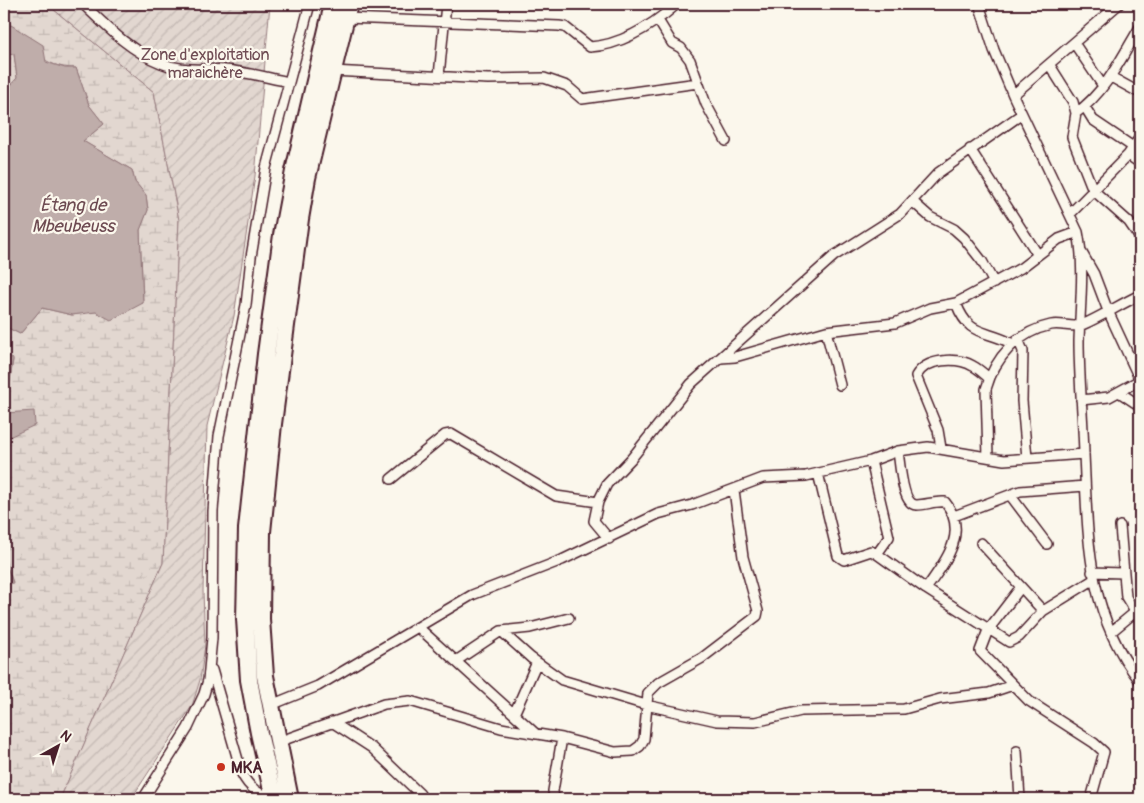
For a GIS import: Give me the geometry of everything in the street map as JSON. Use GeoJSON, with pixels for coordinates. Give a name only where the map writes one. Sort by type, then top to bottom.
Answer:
{"type":"FeatureCollection","features":[{"type":"Feature","properties":{"kind":"highway"},"geometry":{"type":"LineString","coordinates":[[273,799],[249,680],[245,619],[247,529],[266,354],[282,235],[294,171],[333,4]]}},
{"type":"Feature","properties":{"kind":"highway"},"geometry":{"type":"LineString","coordinates":[[290,799],[265,676],[260,619],[262,532],[293,260],[307,178],[348,11]]}},
{"type":"Feature","properties":{"kind":"street"},"geometry":{"type":"LineString","coordinates":[[83,4],[117,36],[142,54],[163,64],[197,70],[224,70],[289,82]]}},
{"type":"Feature","properties":{"kind":"street"},"geometry":{"type":"LineString","coordinates":[[273,799],[258,793],[242,774],[218,699],[211,665],[213,511],[220,436],[246,306],[251,257],[266,168],[310,4]]}},
{"type":"Feature","properties":{"kind":"street"},"geometry":{"type":"LineString","coordinates":[[439,76],[446,4]]}},
{"type":"Feature","properties":{"kind":"street"},"geometry":{"type":"LineString","coordinates":[[348,11],[445,22],[559,26],[564,27],[590,47],[618,40],[658,20],[678,4]]}},
{"type":"Feature","properties":{"kind":"street"},"geometry":{"type":"LineString","coordinates":[[979,4],[994,50],[1013,95],[1078,232],[1082,253],[1080,326],[1081,400],[1092,576],[1111,632],[1120,651],[1140,681]]}},
{"type":"Feature","properties":{"kind":"street"},"geometry":{"type":"LineString","coordinates":[[1013,95],[1119,4]]}},
{"type":"Feature","properties":{"kind":"street"},"geometry":{"type":"LineString","coordinates":[[658,20],[672,43],[682,48],[690,60],[706,104],[726,141]]}},
{"type":"Feature","properties":{"kind":"street"},"geometry":{"type":"LineString","coordinates":[[1076,113],[1084,107],[1111,77],[1140,27]]}},
{"type":"Feature","properties":{"kind":"street"},"geometry":{"type":"LineString","coordinates":[[1074,43],[1103,86]]}},
{"type":"Feature","properties":{"kind":"street"},"geometry":{"type":"LineString","coordinates":[[1049,64],[1073,102],[1076,113],[1072,137],[1093,190],[1129,222],[1140,238]]}},
{"type":"Feature","properties":{"kind":"street"},"geometry":{"type":"LineString","coordinates":[[332,71],[544,78],[567,86],[582,99],[698,83]]}},
{"type":"Feature","properties":{"kind":"street"},"geometry":{"type":"LineString","coordinates":[[1111,77],[1140,93]]}},
{"type":"Feature","properties":{"kind":"street"},"geometry":{"type":"LineString","coordinates":[[1084,107],[1093,120],[1130,151],[1140,164]]}},
{"type":"Feature","properties":{"kind":"street"},"geometry":{"type":"LineString","coordinates":[[609,539],[594,521],[598,502],[607,484],[631,459],[691,384],[834,256],[900,214],[938,173],[1022,114]]}},
{"type":"Feature","properties":{"kind":"street"},"geometry":{"type":"LineString","coordinates":[[1070,213],[1130,151],[1140,136]]}},
{"type":"Feature","properties":{"kind":"street"},"geometry":{"type":"LineString","coordinates":[[970,149],[1038,255]]}},
{"type":"Feature","properties":{"kind":"street"},"geometry":{"type":"LineString","coordinates":[[912,201],[930,217],[954,229],[964,238],[982,260],[994,284]]}},
{"type":"Feature","properties":{"kind":"street"},"geometry":{"type":"LineString","coordinates":[[721,358],[735,357],[826,331],[895,323],[930,308],[956,303],[994,284],[1059,239],[1078,232]]}},
{"type":"Feature","properties":{"kind":"street"},"geometry":{"type":"LineString","coordinates":[[1081,400],[1100,399],[1119,392],[1140,380],[1108,311],[1094,274],[1082,253]]}},
{"type":"Feature","properties":{"kind":"street"},"geometry":{"type":"LineString","coordinates":[[988,457],[984,401],[989,378],[1015,341],[1052,325],[1080,326],[1140,294]]}},
{"type":"Feature","properties":{"kind":"street"},"geometry":{"type":"LineString","coordinates":[[956,303],[960,313],[971,329],[1015,341],[1023,351],[1022,401],[1027,458]]}},
{"type":"Feature","properties":{"kind":"street"},"geometry":{"type":"LineString","coordinates":[[826,331],[840,385]]}},
{"type":"Feature","properties":{"kind":"street"},"geometry":{"type":"LineString","coordinates":[[941,448],[938,430],[916,376],[919,371],[942,360],[958,361],[973,366],[989,378]]}},
{"type":"Feature","properties":{"kind":"street"},"geometry":{"type":"LineString","coordinates":[[1119,392],[1140,406]]}},
{"type":"Feature","properties":{"kind":"street"},"geometry":{"type":"LineString","coordinates":[[391,479],[448,434],[457,436],[508,469],[556,496],[598,502]]}},
{"type":"Feature","properties":{"kind":"street"},"geometry":{"type":"LineString","coordinates":[[271,706],[318,686],[472,595],[562,560],[658,514],[692,506],[763,478],[818,473],[871,461],[898,451],[941,448],[1004,460],[1084,454]]}},
{"type":"Feature","properties":{"kind":"street"},"geometry":{"type":"LineString","coordinates":[[898,451],[905,494],[908,501],[915,506],[945,502],[954,516],[956,529],[952,549],[926,589]]}},
{"type":"Feature","properties":{"kind":"street"},"geometry":{"type":"LineString","coordinates":[[871,461],[889,537],[877,554]]}},
{"type":"Feature","properties":{"kind":"street"},"geometry":{"type":"LineString","coordinates":[[818,473],[838,556],[844,560],[870,551],[877,554],[926,589],[1009,642],[1014,641],[1043,611],[1092,576],[1122,573]]}},
{"type":"Feature","properties":{"kind":"street"},"geometry":{"type":"LineString","coordinates":[[954,516],[1020,491],[1085,486]]}},
{"type":"Feature","properties":{"kind":"street"},"geometry":{"type":"LineString","coordinates":[[278,742],[384,704],[410,701],[500,728],[562,738],[616,752],[633,751],[640,746],[644,739],[648,693],[658,683],[702,658],[757,616],[758,612],[737,527],[734,490]]}},
{"type":"Feature","properties":{"kind":"street"},"geometry":{"type":"LineString","coordinates":[[1010,495],[1047,544]]}},
{"type":"Feature","properties":{"kind":"street"},"geometry":{"type":"LineString","coordinates":[[1111,632],[1139,614],[1126,598],[1122,573],[1120,526]]}},
{"type":"Feature","properties":{"kind":"street"},"geometry":{"type":"LineString","coordinates":[[981,543],[1043,611]]}},
{"type":"Feature","properties":{"kind":"street"},"geometry":{"type":"LineString","coordinates":[[1021,587],[988,630],[980,651],[1029,701],[1094,743],[1104,752],[1091,799]]}},
{"type":"Feature","properties":{"kind":"street"},"geometry":{"type":"LineString","coordinates":[[456,661],[501,631],[530,628],[569,618]]}},
{"type":"Feature","properties":{"kind":"street"},"geometry":{"type":"LineString","coordinates":[[418,627],[537,735]]}},
{"type":"Feature","properties":{"kind":"street"},"geometry":{"type":"LineString","coordinates":[[501,631],[537,662],[562,680],[646,705],[717,721],[755,722],[801,710],[904,709],[940,699],[989,693],[1013,685]]}},
{"type":"Feature","properties":{"kind":"street"},"geometry":{"type":"LineString","coordinates":[[514,714],[537,662]]}},
{"type":"Feature","properties":{"kind":"street"},"geometry":{"type":"LineString","coordinates":[[143,799],[188,728],[204,694],[211,665]]}},
{"type":"Feature","properties":{"kind":"street"},"geometry":{"type":"LineString","coordinates":[[332,722],[372,748],[420,794]]}},
{"type":"Feature","properties":{"kind":"street"},"geometry":{"type":"LineString","coordinates":[[554,799],[553,791],[562,738]]}},
{"type":"Feature","properties":{"kind":"street"},"geometry":{"type":"LineString","coordinates":[[1017,751],[1020,799]]}},
{"type":"Feature","properties":{"kind":"green space"},"geometry":{"type":"Polygon","coordinates":[[[4,4],[47,4],[154,92],[179,220],[163,563],[60,799],[4,799],[4,584],[13,582],[4,559],[4,444],[7,438],[5,414],[13,360],[4,352],[4,326],[20,334],[42,308],[72,315],[143,303],[140,230],[148,210],[146,195],[135,182],[132,170],[83,141],[104,124],[89,105],[76,68],[54,65],[32,49],[11,25],[4,29],[4,4]]]}},
{"type":"Feature","properties":{"kind":"green space","name":"Zone d'exploitation maraichère"},"geometry":{"type":"Polygon","coordinates":[[[47,4],[270,4],[255,176],[234,316],[207,426],[203,591],[205,645],[200,680],[192,706],[131,799],[60,799],[163,563],[179,220],[154,92],[47,4]]]}},
{"type":"Feature","properties":{"kind":"green space"},"geometry":{"type":"Polygon","coordinates":[[[4,46],[5,55],[14,54],[17,78],[4,93],[4,46]]]}},
{"type":"Feature","properties":{"kind":"water","name":"Étang de Mbeubeuss"},"geometry":{"type":"Polygon","coordinates":[[[11,25],[43,45],[46,62],[65,68],[76,68],[89,105],[104,124],[83,141],[132,170],[135,182],[146,195],[148,210],[140,230],[143,303],[111,320],[96,312],[72,315],[42,308],[20,334],[4,326],[4,93],[17,78],[14,54],[5,55],[4,29],[11,25]]]}},
{"type":"Feature","properties":{"kind":"water"},"geometry":{"type":"Polygon","coordinates":[[[4,352],[13,359],[5,413],[34,411],[35,425],[7,438],[4,444],[4,352]]]}},
{"type":"Feature","properties":{"kind":"water"},"geometry":{"type":"Polygon","coordinates":[[[4,559],[13,583],[4,584],[4,559]]]}},
{"type":"Feature","properties":{"kind":"place","name":"MKA"},"geometry":{"type":"Point","coordinates":[221,767]}}]}
